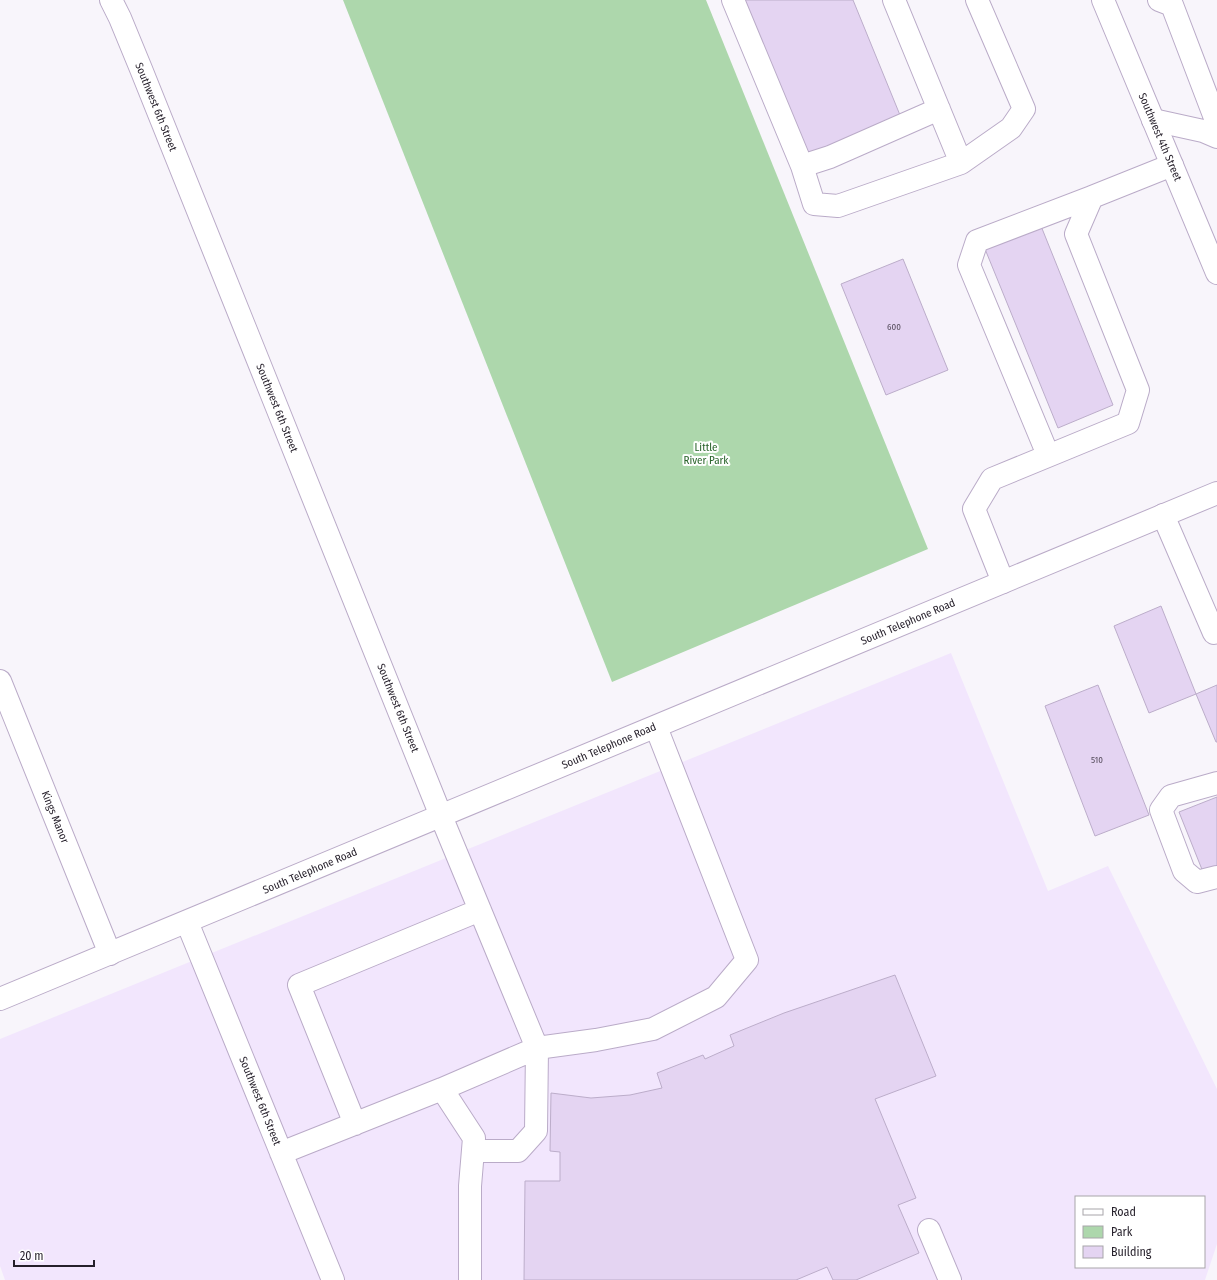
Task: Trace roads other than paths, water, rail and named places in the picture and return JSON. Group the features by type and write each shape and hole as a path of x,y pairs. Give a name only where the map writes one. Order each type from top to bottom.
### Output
{"main road":[{"name":"Southwest 6th Street","path":"110,0 120,18 141,69 441,816 537,1048"},
{"path":"733,0 802,166 814,204 838,206 961,163 1011,128 1024,109 977,0"},
{"path":"894,0 961,163"},
{"name":"Southwest 4th Street","path":"1103,0 1215,263"},
{"path":"1159,0 1172,5 1217,123"},
{"path":"802,166 830,156 939,109"},
{"path":"1153,120 1203,131 1217,137"},
{"path":"1048,456 969,265 977,242 1172,165"},
{"path":"1003,582 974,509 992,479 1128,422 1138,390 1076,234 1092,197"},
{"name":"South Telephone Road","path":"0,999 1217,493"},
{"path":"1163,515 1214,633 1217,632"},
{"name":"Kings Manor","path":"0,680 110,954"},
{"path":"281,1153 442,1089 537,1048 596,1040 654,1029 716,997 747,960 656,727"},
{"path":"1217,783 1171,796 1161,810 1184,871 1197,882 1217,877"},
{"path":"355,1124 299,985 480,910"},
{"name":"Southwest 6th Street","path":"187,922 333,1280"},
{"path":"473,1151 518,1151 536,1131 537,1048"},
{"path":"442,1089 474,1138 470,1186 470,1280"},
{"path":"929,1230 950,1280"}],"park label":[{"name":"Little River Park","path":"706,453"}]}
